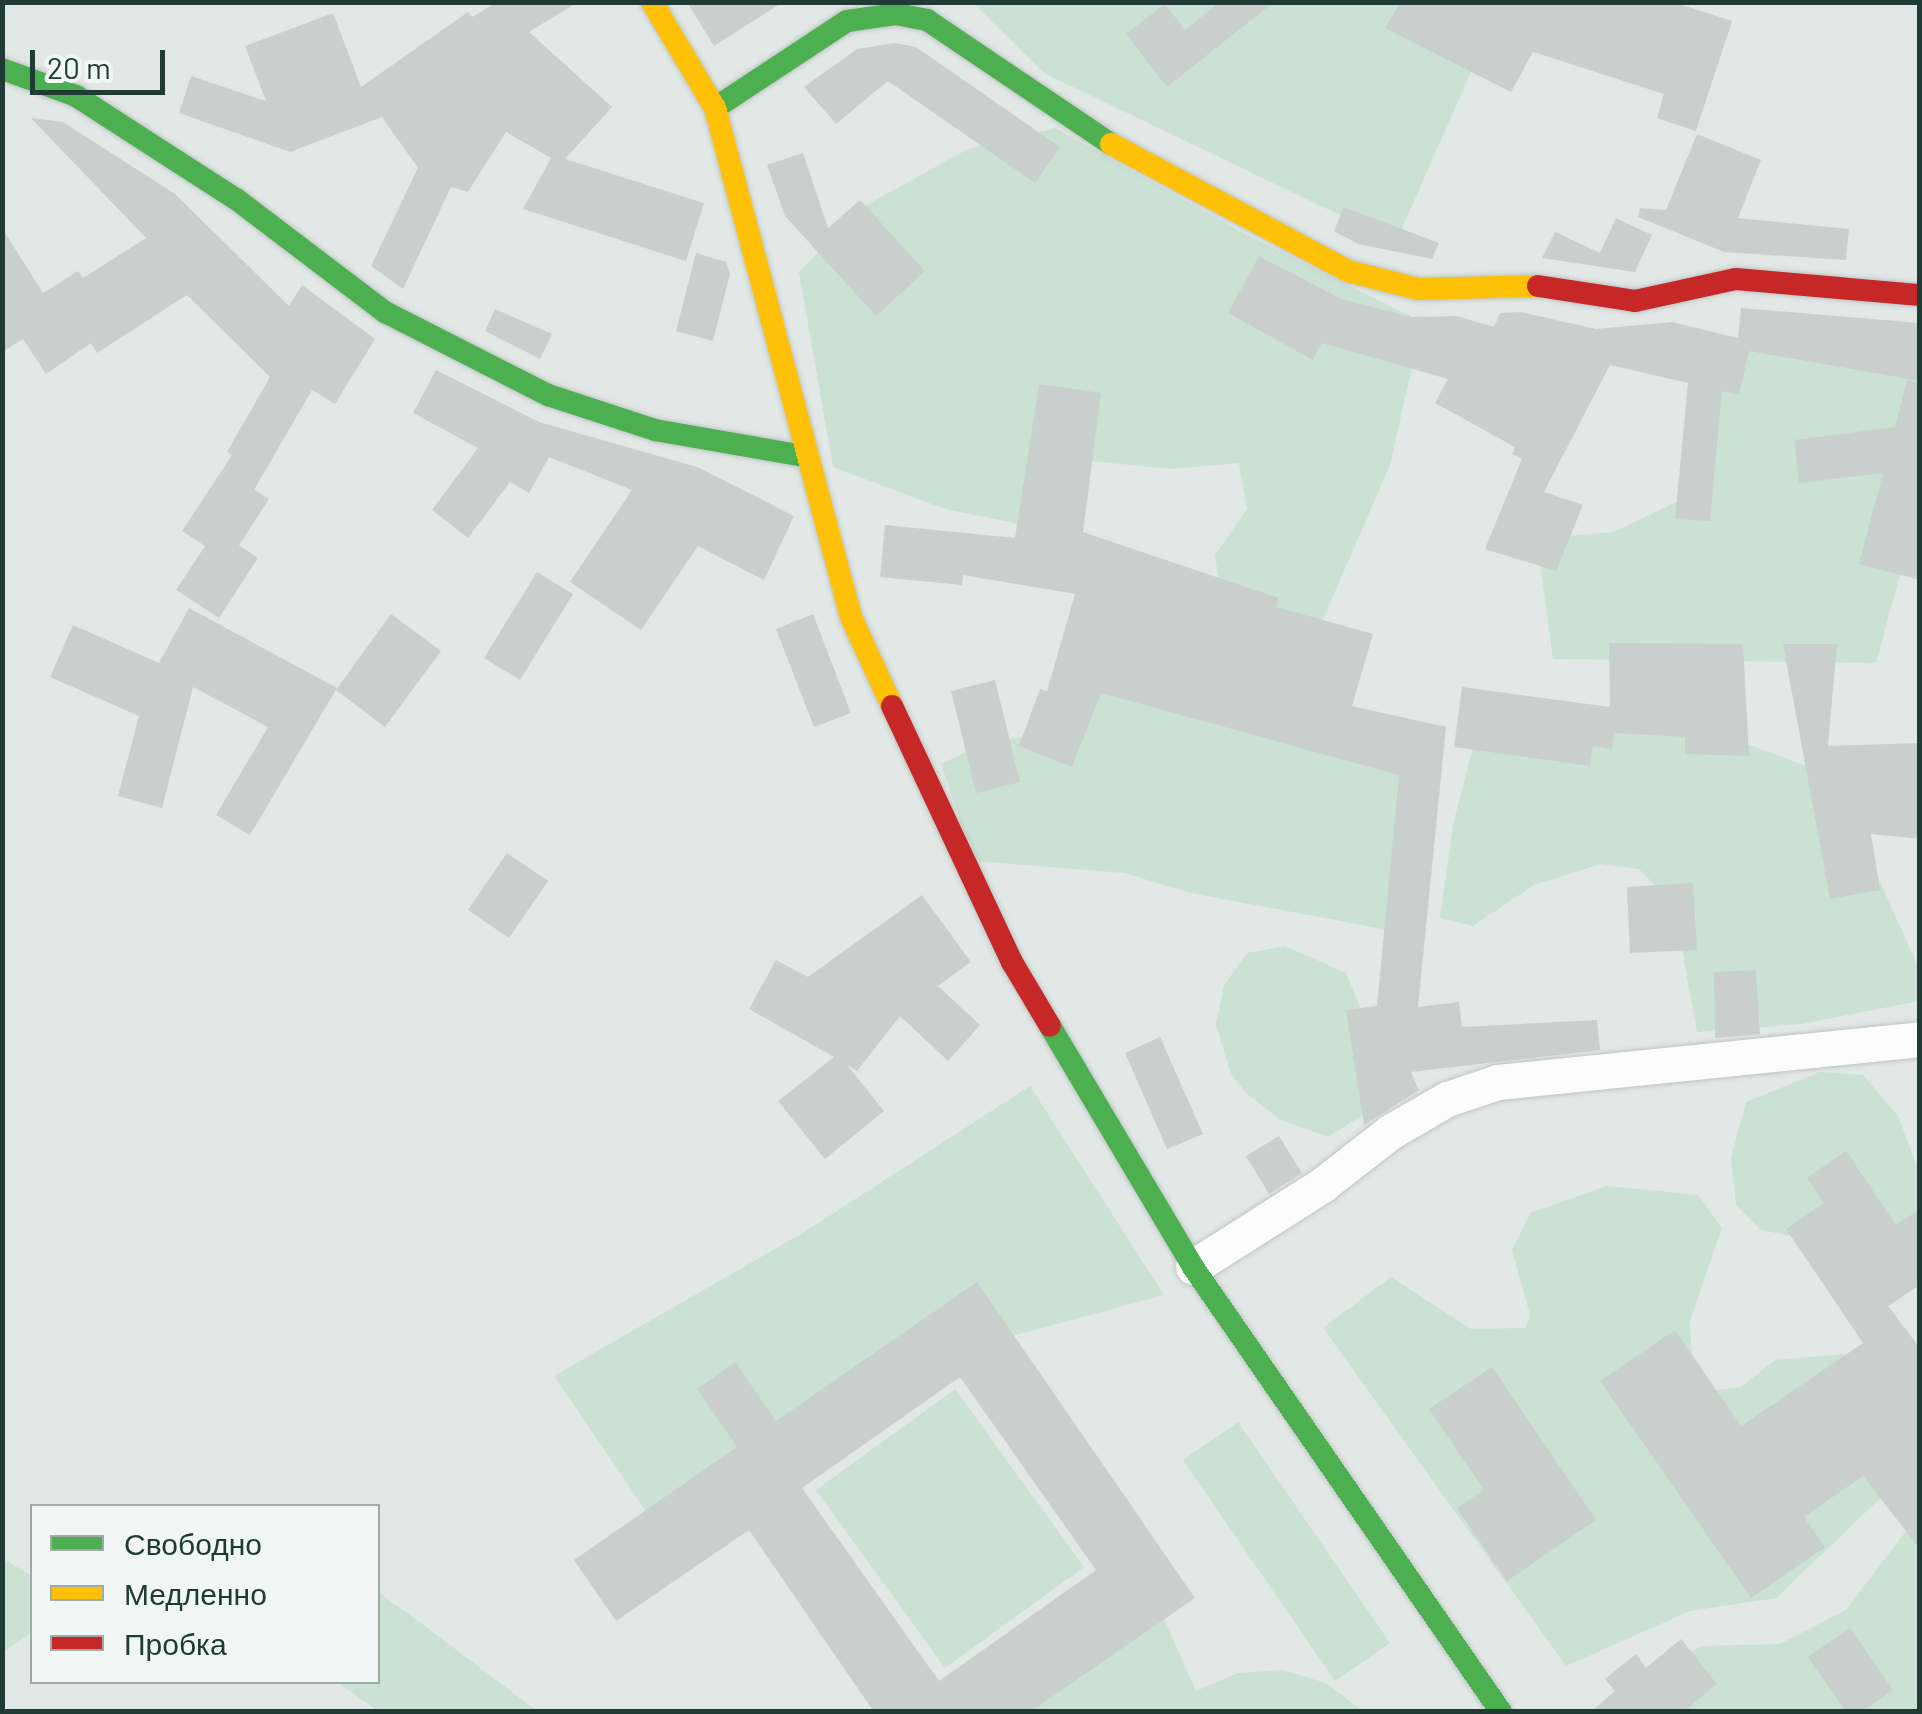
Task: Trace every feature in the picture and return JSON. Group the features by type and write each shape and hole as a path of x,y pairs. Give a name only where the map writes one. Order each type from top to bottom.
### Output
{"street":[{"path":"652,2 715,108 804,456 851,617 1012,962 1193,1267 1501,1712"},
{"path":"715,108 847,21 896,14 927,20 1090,134 1348,271 1418,289 1523,283 1597,300 1636,301 1736,279 1833,283 1920,296"},
{"path":"2,70 76,96 236,199 385,312 548,395 654,430 804,456"},
{"path":"1193,1267 1322,1185 1390,1132 1447,1099 1498,1082 1920,1039"}],"green space":[{"path":"1473,2 1492,24 1396,242 1044,73 973,3"},
{"path":"1055,128 1245,234 1422,322 1390,465 1317,633 1223,609 1215,555 1247,509 1239,463 1172,469 1059,458 1040,528 945,509 833,467 799,272 865,206 968,149"},
{"path":"1799,319 1919,344 1919,504 1876,663 1553,659 1537,539 1614,532 1693,494 1720,362"},
{"path":"1085,659 1423,757 1394,931 1191,893 1124,873 974,861 941,764 987,742 1054,733"},
{"path":"1480,721 1704,728 1831,775 1919,968 1919,1001 1802,1024 1697,1032 1674,904 1639,869 1601,864 1534,885 1473,926 1440,918 1454,820"},
{"path":"1285,946 1346,973 1374,1041 1388,1099 1328,1137 1279,1119 1246,1093 1231,1074 1216,1025 1224,985 1247,953"},
{"path":"1820,1072 1863,1075 1898,1116 1919,1172 1919,1231 1865,1250 1761,1230 1736,1205 1731,1158 1746,1102"},
{"path":"1030,1086 1164,1295 986,1343 663,1536 554,1376 806,1231"},
{"path":"1607,1186 1698,1195 1722,1228 1690,1320 1693,1393 1741,1387 1775,1360 1847,1354 1913,1467 1776,1598 1690,1611 1566,1666 1323,1328 1391,1277 1471,1329 1526,1328 1530,1315 1512,1250 1530,1213"},
{"path":"955,1389 1084,1567 945,1668 816,1490"},
{"path":"1238,1422 1390,1643 1335,1681 1183,1460"},
{"path":"1919,1514 1919,1711 1588,1712 1701,1646 1780,1644 1846,1610"},
{"path":"2,1558 30,1575 30,1633 3,1652"},
{"path":"1152,1592 1196,1691 1238,1673 1283,1670 1326,1683 1363,1711 979,1712"},
{"path":"380,1593 537,1711 378,1711 340,1684 380,1684"}],"building":[{"path":"497,2 578,2 529,32 612,107 565,159 704,203 686,261 523,209 551,158 506,132 468,192 451,187 403,289 371,266 418,168 382,117 290,152 179,113 191,76 266,101 245,46 333,13 361,87 468,12 472,17"},
{"path":"687,2 783,2 714,46"},
{"path":"1220,2 1274,2 1167,87 1126,34 1165,4 1185,30"},
{"path":"1401,2 1673,2 1732,21 1696,131 1657,118 1664,94 1533,52 1511,92 1385,28"},
{"path":"895,43 916,47 1060,147 1035,183 888,81 836,124 804,87 857,49"},
{"path":"31,118 63,122 175,194 289,306 302,285 375,339 335,404 312,390 254,490 269,499 239,545 258,558 219,618 176,590 205,546 182,531 232,455 227,452 270,377 187,295 97,353 91,343 46,374 23,339 2,352 2,228 43,293 78,271 83,278 146,238"},
{"path":"1697,134 1761,160 1738,218 1849,229 1846,260 1724,252 1638,217 1640,208 1666,210"},
{"path":"803,153 828,228 860,200 925,271 876,316 785,216 767,165"},
{"path":"1344,207 1439,243 1432,259 1358,244 1334,231"},
{"path":"1616,218 1652,235 1635,272 1542,258 1555,232 1600,253"},
{"path":"696,253 726,262 730,274 713,341 676,331"},
{"path":"1259,256 1341,299 1411,317 1457,316 1494,327 1500,313 1521,312 1596,329 1672,322 1738,338 1741,308 1920,323 1920,381 1749,351 1739,395 1722,391 1710,521 1675,519 1688,383 1610,365 1544,492 1583,505 1556,571 1485,549 1522,459 1512,454 1515,447 1435,403 1448,379 1322,343 1313,360 1228,313"},
{"path":"495,309 552,334 540,359 485,331"},
{"path":"436,370 539,422 697,467 794,516 764,580 698,546 641,630 570,582 632,490 549,457 529,493 510,482 468,538 432,510 478,448 413,413"},
{"path":"1907,381 1920,382 1920,580 1859,564 1883,473 1799,483 1794,440 1895,427"},
{"path":"1039,384 1101,393 1083,532 1279,598 1276,607 1373,634 1352,706 1446,727 1418,1007 1459,1002 1462,1027 1597,1020 1600,1050 1411,1072 1419,1090 1364,1125 1346,1010 1377,1006 1399,775 1101,693 1072,767 1019,746 1040,689 1047,691 1075,594 963,575 962,585 880,577 885,525 1015,538"},
{"path":"537,572 573,594 520,680 484,658"},
{"path":"189,608 337,688 250,835 216,815 268,727 193,687 162,808 118,796 139,716 50,677 73,625 159,663"},
{"path":"391,614 441,651 385,727 336,690"},
{"path":"813,614 851,713 814,727 776,629"},
{"path":"1609,643 1743,644 1749,756 1685,754 1685,737 1615,733 1612,749 1593,746 1590,766 1454,747 1462,687 1610,707"},
{"path":"1783,644 1837,644 1828,746 1920,743 1920,839 1871,834 1880,890 1830,899"},
{"path":"995,680 1020,782 976,793 951,691"},
{"path":"507,853 548,881 509,938 468,910"},
{"path":"1693,883 1697,950 1630,953 1627,887"},
{"path":"922,895 971,962 938,986 980,1025 948,1061 900,1016 857,1071 847,1065 884,1111 825,1159 778,1101 834,1057 749,1009 776,960 808,977"},
{"path":"1756,970 1760,1034 1715,1038 1714,972"},
{"path":"1160,1037 1203,1134 1167,1149 1125,1053"},
{"path":"1279,1136 1302,1173 1269,1194 1246,1156"},
{"path":"1846,1151 1896,1225 1920,1209 1920,1285 1888,1306 1920,1348 1920,1549 1863,1476 1804,1517 1825,1547 1751,1598 1600,1381 1675,1330 1741,1426 1863,1343 1786,1229 1824,1203 1807,1178"},
{"path":"977,1282 1195,1598 1030,1712 874,1712 749,1530 616,1621 574,1560 737,1447 697,1389 735,1362 776,1421","holes":["960,1377 1096,1570 939,1681 802,1488"]},
{"path":"1492,1367 1596,1520 1507,1581 1457,1508 1484,1490 1429,1409"},
{"path":"1850,1628 1893,1690 1861,1712 1846,1712 1808,1657"},
{"path":"1681,1639 1717,1684 1683,1712 1591,1712 1615,1691 1605,1679 1636,1654 1646,1668"}],"traffic: fast":[{"path":"715,108 847,21 896,14 927,20 1111,144"},
{"path":"2,69 76,96 236,199 385,312 548,395 655,430 804,456"},
{"path":"1050,1026 1193,1267 1501,1712"}],"traffic: slow":[{"path":"652,2 715,108 851,617 892,706"},
{"path":"1111,144 1348,271 1418,289 1538,286"}],"traffic: jam":[{"path":"1538,286 1635,301 1736,279 1920,295"},
{"path":"892,706 1012,962 1050,1026"}]}
